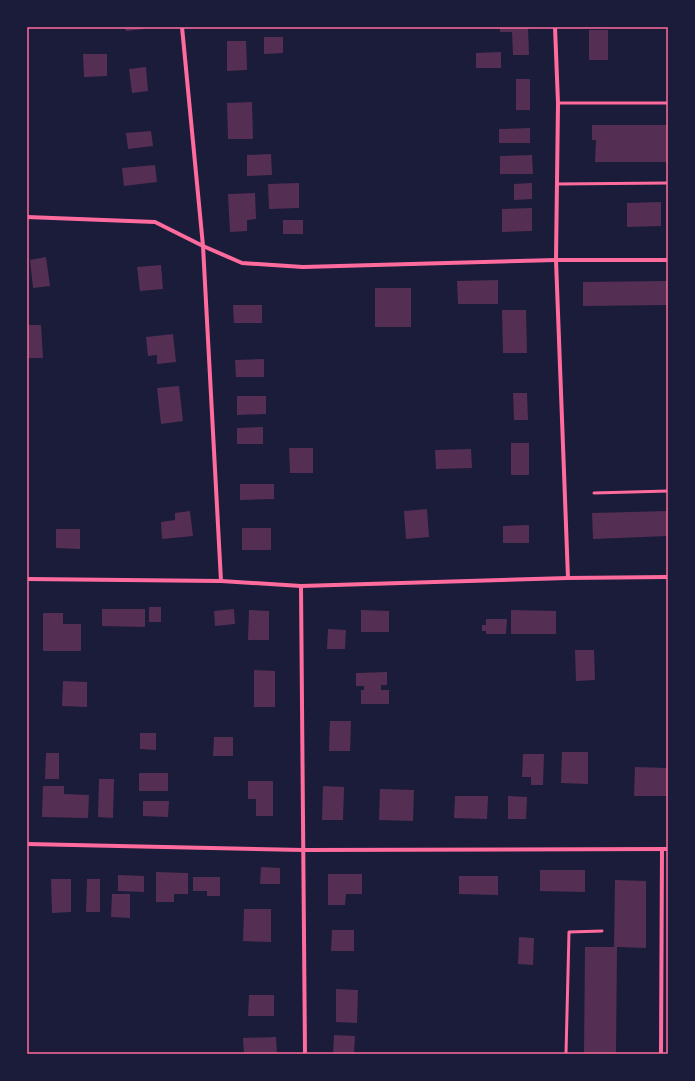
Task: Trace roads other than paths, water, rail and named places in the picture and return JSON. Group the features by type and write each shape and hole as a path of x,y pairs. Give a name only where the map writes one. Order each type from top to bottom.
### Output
{"street":[{"path":"182,27 203,246 221,581"},
{"path":"555,27 558,103 556,260 568,578"},
{"path":"27,217 155,222 203,246 242,263 303,267 556,260 668,260"},
{"path":"27,579 221,581 301,586 568,578 668,577"},
{"path":"301,586 305,1054"},
{"path":"27,844 303,850 668,849"},
{"path":"661,1054 662,849"}],"lane":[{"path":"558,103 668,103"},
{"path":"556,184 668,183"},
{"path":"594,493 668,491"},
{"path":"566,1054 569,932 602,931"}]}
